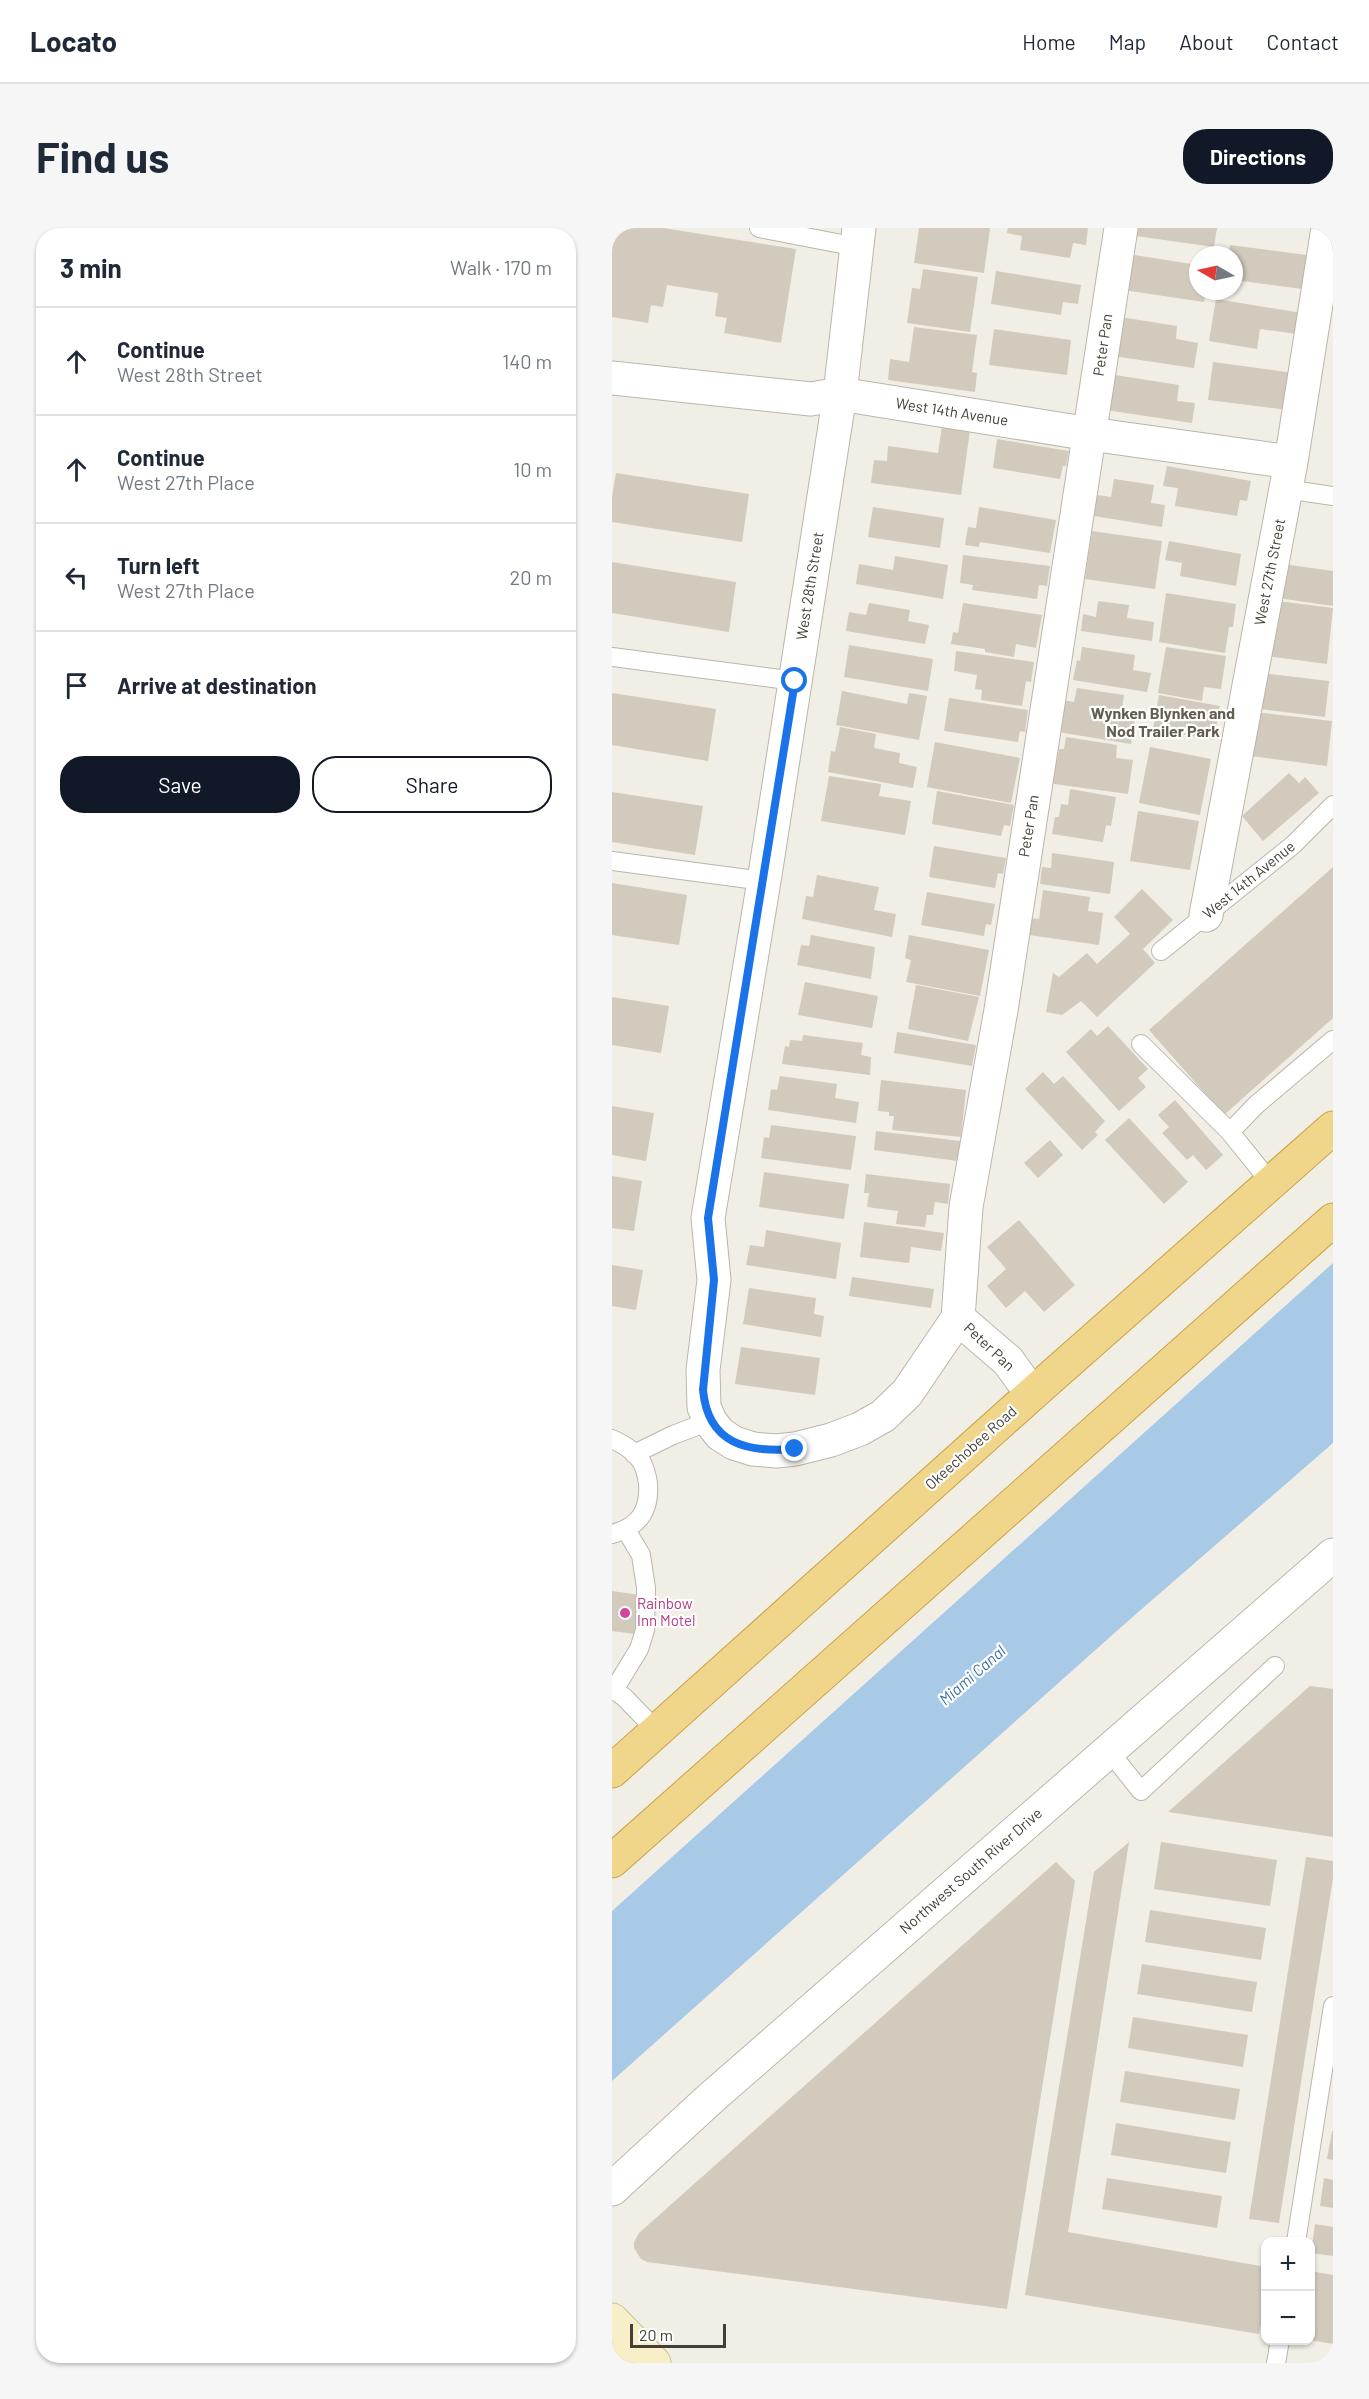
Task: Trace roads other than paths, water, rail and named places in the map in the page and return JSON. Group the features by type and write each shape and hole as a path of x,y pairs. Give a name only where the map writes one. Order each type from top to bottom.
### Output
{"highway":[{"name":"Okeechobee Road","path":"612,1771 1032,1394 1333,1128"},
{"path":"612,1861 1333,1220"}],"main road":[{"path":"612,2320 654,2363"},
{"path":"612,2359 636,2363"}],"street":[{"name":"Peter Pan","path":"1032,1394 1008,1361 958,1318 966,1207 1002,999 1121,228"},
{"name":"West 27th Street","path":"1206,915 1288,476 1328,228"},
{"name":"West 28th Street","path":"710,1421 704,1407 703,1370 714,1280 708,1218 764,881 840,394 858,238"},
{"name":"West 14th Avenue","path":"612,378 811,399 840,394 1090,434 1288,476"},
{"path":"710,1421 720,1434 734,1443 753,1449 776,1451 795,1449 860,1430 883,1416 907,1393 958,1318"},
{"name":"Northwest South River Drive","path":"612,2189 720,2090 1333,1555"}],"lane":[{"path":"759,228 858,238"},
{"name":"West 14th Avenue","path":"1288,476 1333,496"},
{"path":"612,657 795,681"},
{"name":"West 14th Avenue","path":"1161,951 1293,845 1333,805"},
{"path":"612,861 764,881"},
{"path":"1230,1132 1256,1105 1333,1040"},
{"path":"1141,1044 1230,1132 1271,1183"},
{"path":"634,1454 673,1434 710,1421"},
{"path":"612,1439 628,1446 641,1461 647,1479 649,1499 642,1516 619,1532 641,1555 646,1588 645,1630 639,1649 613,1689 624,1697 657,1731"},
{"path":"1108,1751 1141,1791 1275,1666"},
{"path":"1297,2237 1333,2006"},
{"path":"1276,2363 1279,2345"}],"water":[{"name":"Miami Canal","path":"1333,1263 1333,1443 1128,1621 612,2081 612,1911"}],"place":[{"name":"Rainbow Inn Motel","path":"625,1613"}],"district":[{"name":"Wynken Blynken and Nod Trailer Park","path":"1163,722"}]}
